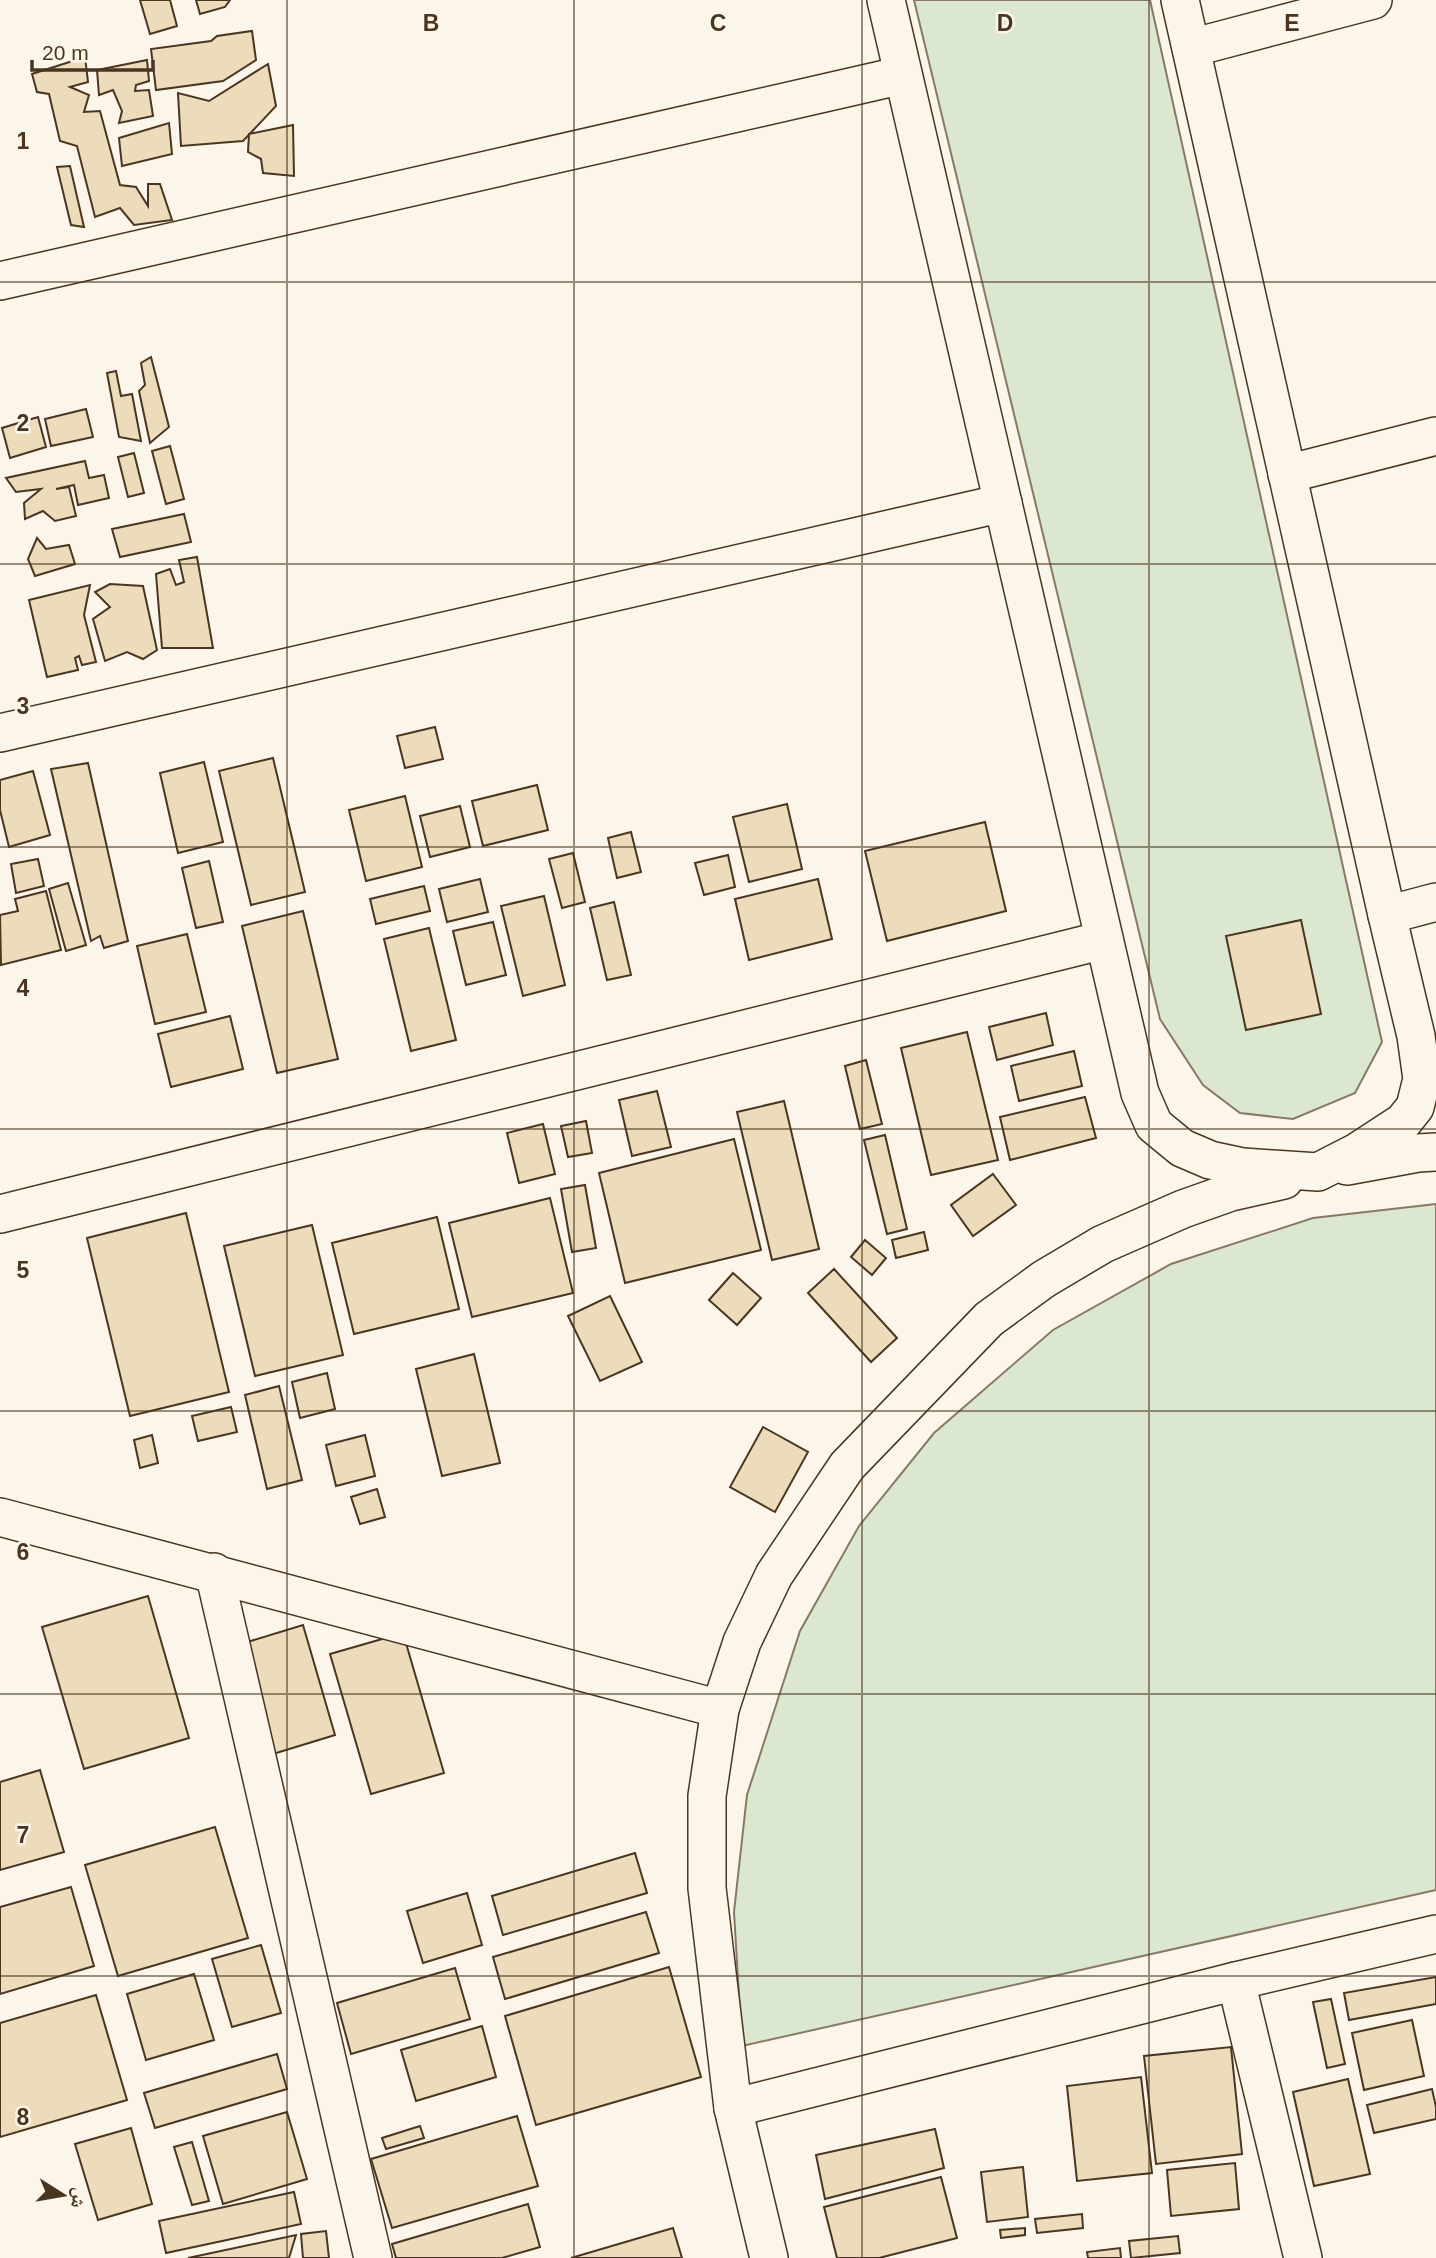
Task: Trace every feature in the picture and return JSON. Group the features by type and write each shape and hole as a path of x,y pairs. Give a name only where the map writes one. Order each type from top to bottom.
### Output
{"street":[{"path":"886,0 1140,1093 1154,1125 1182,1148 1210,1160 1243,1167 1318,1172 1357,1152 1403,1122 1415,1107 1422,1079 1416,1037 1180,0"},
{"path":"1191,48 1373,0"},
{"path":"0,281 904,75"},
{"path":"1287,474 1436,436"},
{"path":"0,733 1003,503"},
{"path":"1387,915 1436,902"},
{"path":"0,1214 1104,940"},
{"path":"769,2258 733,2108 707,1888 707,1796 720,1709 742,1642 774,1575 847,1466 989,1319 1044,1279 1103,1244 1219,1196 1318,1172 1436,1152"},
{"path":"0,1517 720,1709"},
{"path":"214,1572 373,2258"},
{"path":"733,2108 1236,1981 1436,1934"},
{"path":"1236,1981 1303,2258"}],"green space":[{"path":"914,0 1150,0 1382,1042 1355,1093 1293,1119 1240,1113 1203,1085 1160,1019"},
{"path":"1436,1204 1436,1890 742,2046 734,1912 747,1795 800,1631 859,1526 934,1433 1053,1330 1171,1264 1313,1218"}],"building":[{"path":"140,0 170,0 177,26 150,34"},
{"path":"196,0 230,0 225,7 200,14"},
{"path":"252,31 256,60 223,81 156,90 151,49 211,41 217,36"},
{"path":"85,57 88,82 70,87 89,95 84,112 100,111 120,185 136,187 148,206 148,184 160,184 172,220 134,225 120,208 95,217 77,146 60,141 49,94 37,92 32,74"},
{"path":"147,60 149,81 136,85 135,91 149,90 153,116 119,123 122,111 113,90 99,95 97,70"},
{"path":"268,64 276,106 243,141 181,146 178,93 209,101"},
{"path":"169,123 172,154 122,166 119,138"},
{"path":"293,125 294,176 263,173 261,159 248,152 249,134"},
{"path":"70,166 84,227 71,225 57,167"},
{"path":"151,357 169,427 150,443 139,391 145,385 141,363"},
{"path":"116,371 121,396 132,394 141,441 119,437 107,373"},
{"path":"86,409 93,437 51,446 45,419"},
{"path":"38,417 46,447 10,458 2,428"},
{"path":"170,446 184,499 166,504 152,451"},
{"path":"134,453 144,493 128,497 118,457"},
{"path":"85,461 89,478 104,475 109,498 78,505 74,485 56,489 69,487 76,516 55,521 43,511 25,519 24,503 41,489 16,492 6,478"},
{"path":"184,514 191,542 120,557 112,529"},
{"path":"37,538 46,549 69,545 75,564 35,576 28,559"},
{"path":"197,557 213,648 162,648 156,574 170,569 176,585 184,582 179,560"},
{"path":"110,584 143,586 157,650 143,659 127,652 105,661 93,619 110,607 95,592"},
{"path":"90,585 84,615 96,662 82,665 79,656 75,658 78,670 47,677 29,600"},
{"path":"435,727 443,759 405,768 397,736"},
{"path":"273,758 305,892 251,905 219,771"},
{"path":"204,762 223,842 178,853 160,773"},
{"path":"88,763 128,941 104,948 100,936 91,941 51,769"},
{"path":"33,771 50,835 9,847 0,810 0,780"},
{"path":"537,785 548,830 483,846 472,801"},
{"path":"405,796 422,867 366,881 349,810"},
{"path":"787,804 802,869 749,882 733,817"},
{"path":"460,806 470,847 430,857 420,816"},
{"path":"985,822 1006,911 887,941 865,851"},
{"path":"631,832 641,872 617,878 608,838"},
{"path":"573,853 585,902 562,908 549,859"},
{"path":"728,855 735,887 704,895 695,863"},
{"path":"38,859 44,886 16,893 11,864"},
{"path":"209,861 223,922 196,928 182,868"},
{"path":"480,879 488,912 447,922 439,889"},
{"path":"818,879 832,939 749,960 735,899"},
{"path":"68,883 86,945 66,951 49,889"},
{"path":"424,886 430,911 376,924 370,899"},
{"path":"46,891 61,950 1,965 0,915 18,911 15,899"},
{"path":"544,896 565,985 523,996 501,906"},
{"path":"614,902 631,975 607,980 590,908"},
{"path":"303,911 338,1059 277,1073 242,926"},
{"path":"1301,920 1321,1014 1246,1030 1226,936"},
{"path":"493,922 506,975 466,985 453,931"},
{"path":"429,928 456,1040 411,1051 384,939"},
{"path":"187,934 206,1012 155,1024 137,946"},
{"path":"1046,1013 1053,1045 997,1060 989,1027"},
{"path":"230,1016 243,1069 171,1087 158,1034"},
{"path":"967,1032 998,1160 931,1175 901,1048"},
{"path":"1074,1051 1082,1086 1019,1101 1011,1066"},
{"path":"866,1060 882,1124 860,1129 845,1066"},
{"path":"657,1091 671,1147 632,1156 619,1100"},
{"path":"1085,1097 1096,1138 1010,1160 1000,1117"},
{"path":"784,1101 819,1249 772,1260 737,1112"},
{"path":"586,1121 592,1153 568,1157 561,1126"},
{"path":"543,1124 555,1174 519,1183 507,1133"},
{"path":"885,1135 907,1229 887,1234 864,1140"},
{"path":"734,1139 761,1250 625,1283 599,1173"},
{"path":"993,1174 1016,1205 973,1236 951,1205"},
{"path":"585,1185 596,1248 572,1252 561,1189"},
{"path":"550,1198 573,1293 472,1317 449,1223"},
{"path":"186,1213 229,1392 130,1416 87,1238"},
{"path":"437,1217 459,1309 354,1334 332,1243"},
{"path":"312,1225 343,1355 255,1376 224,1246"},
{"path":"924,1232 928,1250 896,1258 892,1240"},
{"path":"865,1240 886,1258 872,1275 851,1257"},
{"path":"834,1269 897,1338 871,1362 808,1293"},
{"path":"733,1273 761,1298 737,1325 709,1300"},
{"path":"610,1296 642,1362 600,1381 568,1316"},
{"path":"474,1354 500,1463 442,1476 416,1369"},
{"path":"327,1373 335,1409 300,1418 292,1382"},
{"path":"279,1386 302,1480 267,1489 245,1395"},
{"path":"231,1407 237,1432 198,1441 192,1416"},
{"path":"763,1427 808,1452 775,1512 730,1487"},
{"path":"152,1435 158,1463 140,1468 134,1440"},
{"path":"365,1435 375,1476 336,1486 326,1445"},
{"path":"377,1489 385,1517 360,1524 351,1497"},
{"path":"148,1596 189,1738 84,1769 42,1627"},
{"path":"303,1625 335,1735 273,1754 241,1644"},
{"path":"403,1633 444,1773 371,1794 330,1654"},
{"path":"40,1770 64,1852 0,1870 0,1782"},
{"path":"215,1827 248,1938 118,1976 85,1865"},
{"path":"635,1853 647,1893 503,1935 492,1896"},
{"path":"71,1887 94,1966 0,1994 0,1907"},
{"path":"467,1893 482,1945 423,1963 407,1911"},
{"path":"646,1912 659,1953 505,1999 493,1957"},
{"path":"261,1945 281,2013 232,2027 212,1959"},
{"path":"669,1967 701,2077 536,2125 505,2016"},
{"path":"455,1968 470,2019 351,2054 337,2003"},
{"path":"194,1974 214,2040 146,2060 127,1994"},
{"path":"1436,1977 1436,2004 1349,2020 1344,1993"},
{"path":"96,1995 127,2100 0,2137 0,2023"},
{"path":"1331,1999 1345,2064 1327,2068 1313,2002"},
{"path":"1412,2020 1424,2076 1364,2090 1352,2033"},
{"path":"482,2026 496,2077 416,2101 401,2050"},
{"path":"1231,2047 1242,2154 1156,2164 1144,2056"},
{"path":"277,2054 287,2089 155,2128 144,2093"},
{"path":"1141,2077 1152,2173 1077,2181 1067,2086"},
{"path":"1348,2079 1370,2174 1314,2186 1293,2092"},
{"path":"1432,2089 1436,2119 1374,2133 1367,2105"},
{"path":"287,2112 307,2179 223,2204 203,2136"},
{"path":"517,2116 538,2186 392,2228 371,2159"},
{"path":"420,2126 424,2138 386,2149 382,2138"},
{"path":"131,2128 152,2204 98,2220 75,2144"},
{"path":"935,2129 944,2168 825,2199 816,2155"},
{"path":"192,2142 209,2201 192,2205 174,2147"},
{"path":"1235,2163 1239,2209 1171,2216 1167,2170"},
{"path":"1023,2167 1028,2217 987,2222 981,2172"},
{"path":"941,2177 957,2238 879,2258 837,2258 824,2207"},
{"path":"294,2192 301,2224 166,2253 159,2221"},
{"path":"528,2204 540,2247 502,2258 396,2258 392,2244"},
{"path":"1082,2214 1083,2228 1037,2233 1035,2219"},
{"path":"673,2228 682,2258 571,2258"},
{"path":"1025,2228 1025,2235 1001,2238 1000,2230"},
{"path":"326,2231 329,2258 303,2258 301,2234"},
{"path":"296,2235 289,2258 188,2258"},
{"path":"1178,2236 1180,2253 1131,2258 1129,2241"},
{"path":"1120,2248 1121,2258 1088,2258 1087,2252"}]}
